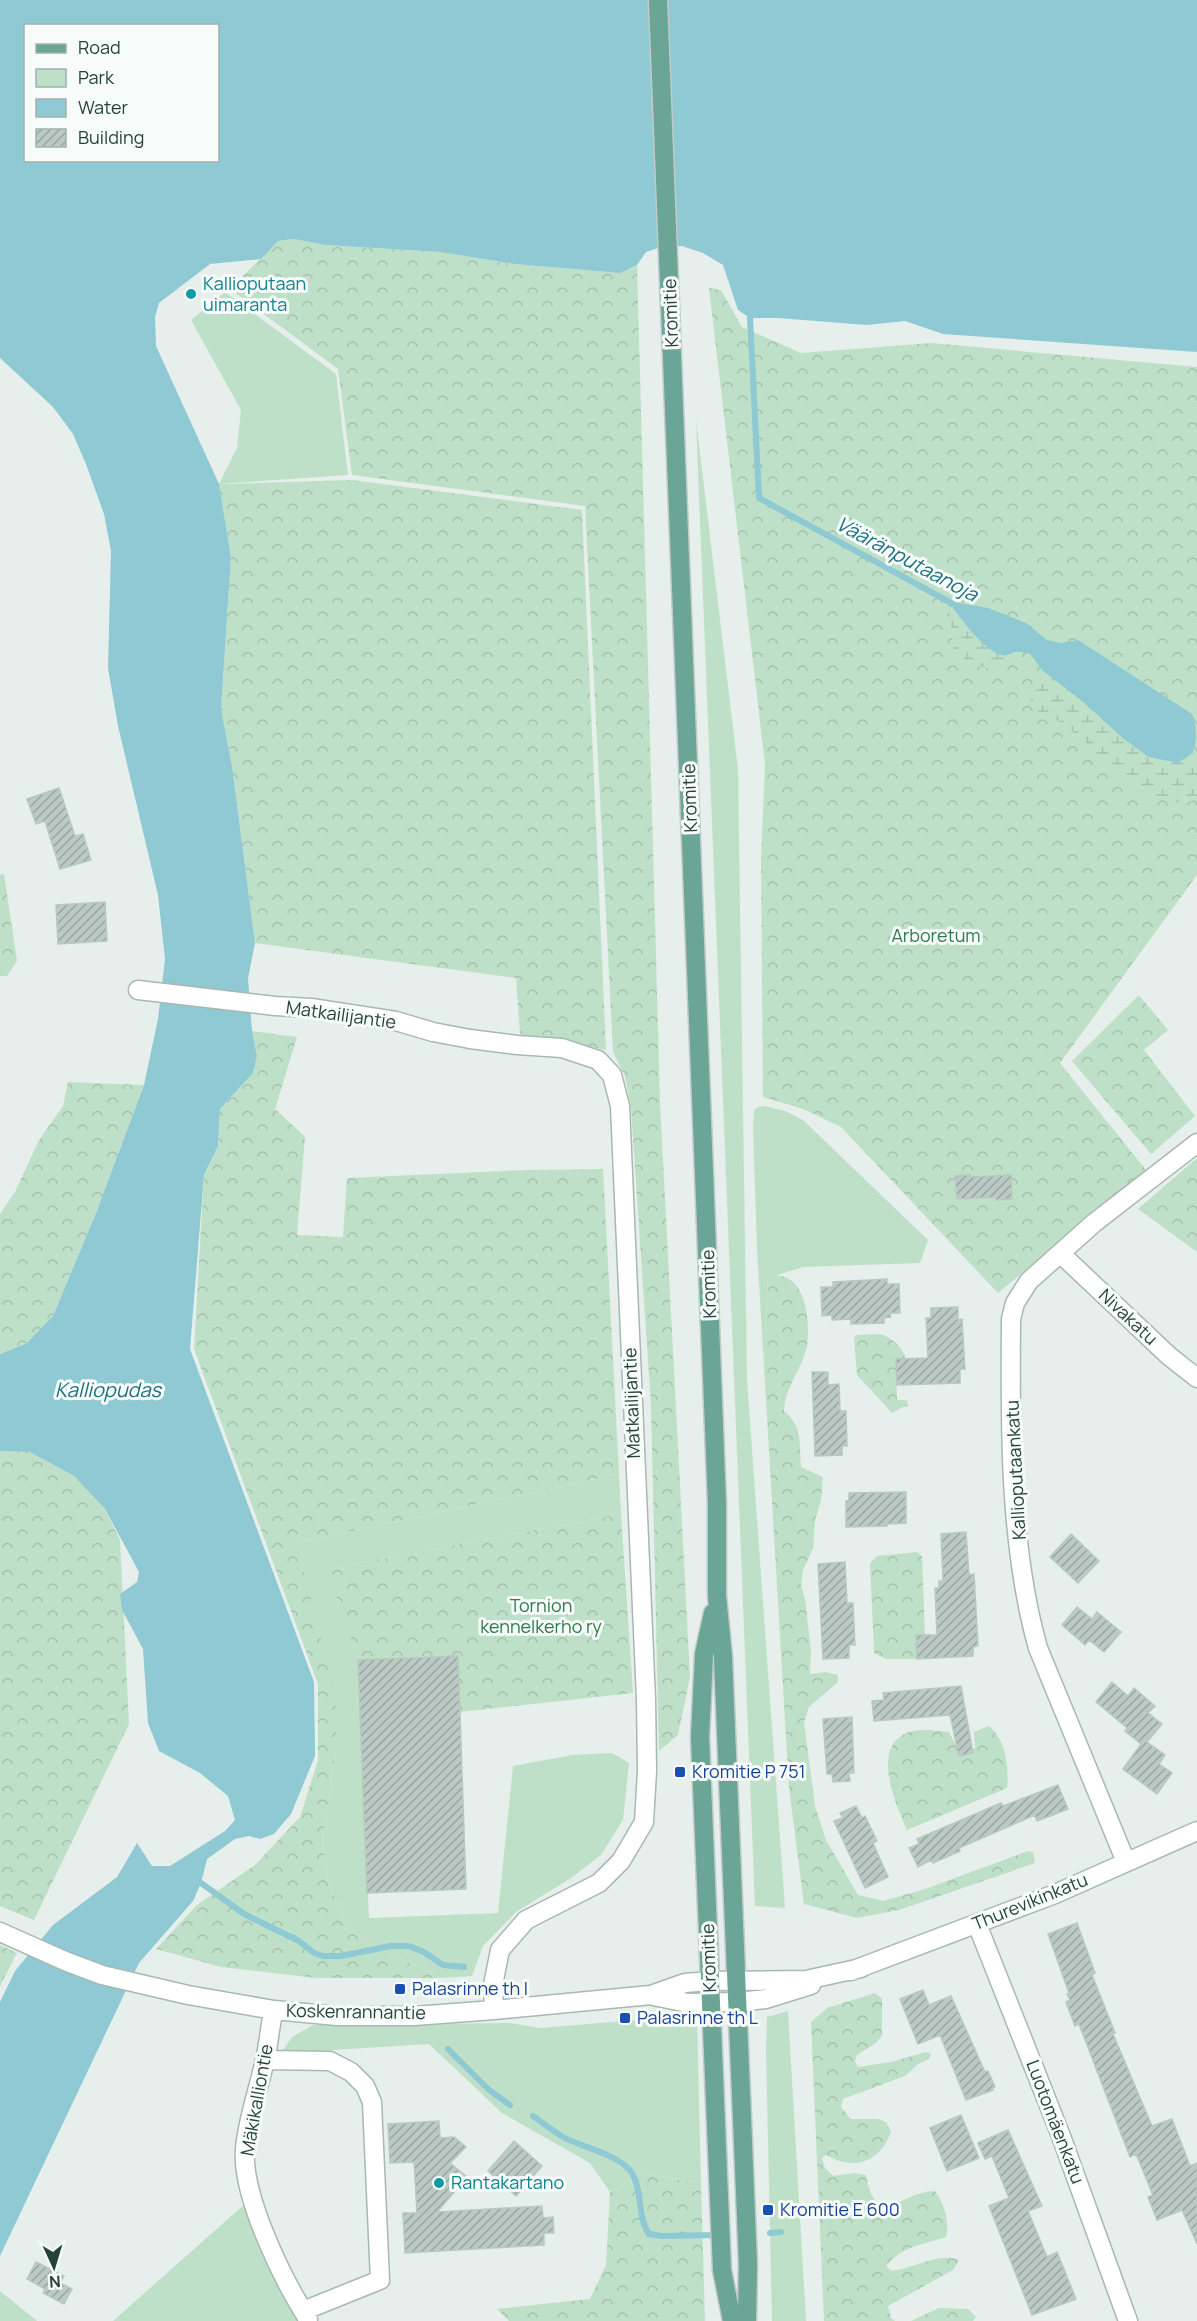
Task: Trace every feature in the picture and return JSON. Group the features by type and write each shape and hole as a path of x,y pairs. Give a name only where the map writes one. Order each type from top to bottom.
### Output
{"main road":[{"name":"Kromitie","path":"658,0 717,1504 717,1596 723,1657 748,2264 747,2321"},
{"name":"Kromitie","path":"717,1596 704,1654 700,1737 722,2270 732,2321"}],"street":[{"name":"Matkailijantie","path":"138,990 311,1008 396,1021 433,1032 470,1039 562,1048 598,1060 612,1075 621,1106 646,1699 647,1772 644,1822 621,1862 599,1883 526,1920 500,1950 493,1985 494,2010"},
{"name":"Kallioputaankatu","path":"1126,1862 1038,1648 1028,1611 1014,1511 1011,1320 1015,1303 1029,1281 1094,1223 1197,1143"},
{"name":"Nivakatu","path":"1061,1254 1169,1356 1197,1378"},
{"name":"Thurevikinkatu","path":"737,2002 766,1999 861,1968 1054,1894 1197,1832"},
{"name":"Luotomäenkatu","path":"977,1924 1061,2136 1128,2321"},
{"name":"Koskenrannantie","path":"0,1932 102,1975 188,1995 274,2010 338,2016 414,2016 494,2010 651,1995 686,1983 736,1980"},
{"name":"Thurevikinkatu","path":"736,1980 806,1980 861,1968"},
{"name":"Koskenrannantie","path":"651,1995 688,2003 737,2002"},
{"name":"Mäkikalliontie","path":"274,2010 245,2149 247,2175 270,2247 306,2316"},
{"path":"265,2060 330,2061 351,2072 365,2086 372,2102 380,2280 306,2316"}],"green space":[{"path":"294,239 325,245 440,252 515,264 620,273 637,265 660,1102 690,1677 678,1735 659,1751 651,1405 631,1108 625,1076 613,1052 585,506 352,475 338,369 230,289 278,241"},
{"name":"Arboretum","path":"709,288 721,290 742,327 801,353 931,343 1197,367 1197,875 1060,1063 1146,1170 998,1293 841,1127 803,1109 763,1097 761,859 765,764"},
{"path":"225,292 336,374 348,475 219,484 237,448 241,410 191,320"},
{"path":"696,420 738,769 747,1380 785,1908 755,1906"},
{"path":"352,480 582,510 606,1050 520,1034 516,978 255,943 232,766 221,709 231,557 219,484"},
{"path":"948,601 968,628 987,646 1006,654 1015,652 1006,666 992,669 978,666 954,651"},
{"path":"1042,670 1082,701 1124,739 1149,757 1178,763 1193,753 1197,755 1197,799 1182,804 1128,787 1109,771 1092,747 1059,721 1042,715 1030,704 1031,695"},
{"path":"4,874 17,961 7,976 0,976 0,875"},
{"path":"1139,995 1168,1030 1144,1050 1195,1116 1151,1154 1072,1061"},
{"path":"252,1031 297,1037 275,1109 305,1137 297,1235 343,1237 347,1178 603,1169 619,1474 296,1543 336,1694 336,1747 323,1840 327,1879 347,1925 364,1941 441,1978 316,1978 221,1967 156,1949 197,1905 255,1865 300,1817 318,1760 318,1684 194,1349 204,1175 218,1146 220,1109 253,1073 257,1056"},
{"path":"68,1082 144,1085 96,1213 53,1316 27,1343 0,1354 0,1214 15,1192 39,1140 63,1106"},
{"path":"765,1106 785,1111 803,1120 928,1240 920,1263 803,1267 768,1278 764,1367 753,1128 754,1110"},
{"path":"1197,1158 1197,1252 1138,1209"},
{"path":"775,1275 786,1277 795,1284 800,1291 807,1319 808,1337 805,1353 788,1393 784,1411 797,1429 801,1467 823,1477 813,1548 803,1570 801,1585 805,1599 811,1650 810,1674 826,1672 838,1675 838,1682 809,1707 804,1722 815,1806 826,1840 858,1895 883,1901 925,1889 1028,1851 1033,1852 1035,1863 899,1910 857,1918 804,1904 789,1788 764,1367 768,1278"},
{"path":"856,1335 886,1336 895,1342 906,1359 896,1360 897,1400 907,1400 908,1407 892,1413 857,1375 854,1338"},
{"path":"0,1451 30,1452 74,1476 105,1509 120,1540 129,1724 34,1920 0,1906"},
{"path":"619,1474 621,1514 328,1569 358,1660 369,1918 498,1913 513,1766 572,1755 612,1753 629,1763 623,1820 601,1855 571,1878 516,1912 483,1946 472,1976 441,1978 364,1941 347,1925 327,1879 323,1840 336,1747 296,1543"},
{"name":"Tornion kennelkerho ry","path":"621,1514 633,1693 460,1712 358,1660 327,1569"},
{"path":"917,1552 922,1556 925,1635 917,1659 886,1659 874,1653 870,1563 877,1556"},
{"path":"989,1726 1003,1746 1007,1788 907,1830 890,1780 889,1754 894,1743 903,1735 914,1731 949,1732 959,1751 975,1748 974,1732"},
{"path":"0,1945 17,1953 0,1986"},
{"path":"875,1993 882,1999 882,2036 876,2043 857,2055 855,2062 858,2067 891,2062 926,2052 931,2054 929,2059 918,2064 905,2076 843,2099 841,2107 851,2119 878,2119 886,2122 891,2132 886,2143 873,2157 856,2163 846,2163 826,2155 822,2158 825,2168 833,2176 854,2173 866,2175 870,2192 876,2202 884,2205 935,2191 947,2219 946,2237 913,2247 899,2254 886,2266 892,2271 934,2259 959,2260 953,2270 888,2306 891,2318 895,2321 824,2321 811,2022 827,2008"},
{"path":"788,2011 806,2321 772,2321 767,2017"},
{"path":"697,2015 701,2184 644,2173 610,2192 590,2163 502,2113 429,2044 316,2051 283,2050 292,2037 313,2025 510,2023 540,2028"},
{"path":"644,2173 701,2184 705,2321 509,2321 497,2309 590,2299 606,2265 610,2192"},
{"path":"247,2202 264,2251 298,2321 113,2321"},
{"path":"0,2291 37,2321 0,2321"},
{"path":"939,2308 968,2309 976,2317 973,2321 911,2321"}],"water":[{"name":"Kalliopudas","path":"0,0 1197,0 1197,352 943,334 905,321 867,325 750,318 738,310 723,265 703,253 682,246 661,247 646,252 637,265 620,273 515,264 440,252 325,245 294,239 278,241 261,259 210,264 159,303 155,317 156,346 219,484 231,557 221,709 232,766 255,943 248,978 252,1031 257,1056 253,1073 220,1109 218,1146 204,1175 190,1349 314,1682 315,1756 291,1814 274,1834 260,1839 249,1836 235,1839 207,1859 201,1883 193,1901 139,1963 0,2256 0,2002 15,1971 53,1925 117,1877 137,1843 152,1866 170,1866 225,1831 235,1820 228,1796 200,1773 159,1751 148,1723 143,1649 122,1610 120,1594 137,1582 139,1572 105,1509 74,1476 30,1452 0,1451 0,1354 27,1343 53,1316 96,1213 144,1085 158,1019 165,959 158,895 118,726 108,668 111,551 104,514 73,434 53,407 0,358"},
{"path":"948,601 988,608 1026,623 1047,640 1061,643 1078,640 1192,714 1196,733 1193,752 1178,763 1149,757 1124,739 1082,701 1042,670 1030,653 1013,652 1004,655 987,647"}],"building":[{"path":"59,788 75,836 83,834 91,860 60,869 45,821 36,824 27,799"},
{"path":"105,902 107,941 58,944 56,905"},
{"path":"971,1175 971,1177 1011,1175 1012,1199 996,1200 996,1197 957,1199 955,1176"},
{"path":"887,1279 887,1284 899,1284 900,1313 890,1313 891,1317 884,1318 884,1323 851,1324 851,1319 832,1320 832,1315 822,1316 821,1287 833,1287 833,1282"},
{"path":"958,1307 958,1320 962,1319 965,1369 960,1369 960,1383 897,1385 896,1359 928,1358 926,1318 931,1318 931,1308"},
{"path":"812,1372 828,1372 828,1385 839,1384 840,1411 846,1411 847,1446 842,1446 842,1455 815,1456"},
{"path":"906,1492 906,1523 846,1527 846,1501 849,1501 849,1493"},
{"path":"966,1532 969,1575 974,1574 978,1646 973,1647 973,1656 917,1659 916,1635 937,1635 935,1588 939,1588 939,1581 943,1581 941,1534"},
{"path":"1071,1534 1099,1561 1078,1583 1050,1557"},
{"path":"845,1562 847,1603 853,1603 855,1645 849,1645 849,1658 823,1659 818,1564"},
{"path":"1077,1607 1092,1619 1097,1612 1121,1632 1104,1652 1089,1640 1085,1645 1062,1625"},
{"path":"458,1656 466,1889 367,1893 358,1660"},
{"path":"1112,1682 1128,1696 1134,1688 1155,1706 1148,1713 1162,1724 1147,1742 1165,1755 1159,1764 1172,1773 1157,1794 1123,1769 1141,1744 1125,1731 1127,1728 1096,1702"},
{"path":"961,1686 973,1753 959,1756 950,1715 874,1721 872,1701 884,1700 883,1693"},
{"path":"852,1717 854,1773 849,1773 850,1781 833,1782 832,1774 827,1774 823,1719"},
{"path":"1058,1785 1068,1809 1037,1821 1035,1815 959,1848 960,1851 933,1863 931,1860 918,1867 909,1848 919,1844 917,1839 1001,1803 1003,1806"},
{"path":"856,1806 862,1818 865,1816 877,1841 873,1843 888,1877 865,1888 834,1821 843,1818 840,1813"},
{"path":"1077,1923 1095,1973 1092,1975 1115,2033 1113,2034 1152,2126 1172,2119 1190,2166 1197,2163 1197,2244 1182,2210 1157,2220 1148,2197 1153,2195 1136,2154 1130,2157 1079,2024 1075,2026 1066,2002 1070,2000 1067,1994 1069,1993 1048,1934"},
{"path":"923,1990 929,2005 951,1996 985,2072 988,2071 995,2087 992,2088 993,2090 966,2100 940,2035 918,2044 900,1999"},
{"path":"961,2115 979,2158 947,2171 930,2128"},
{"name":"Rantakartano","path":"439,2121 440,2138 454,2137 466,2147 450,2163 467,2177 437,2212 542,2206 543,2218 553,2217 554,2233 544,2233 544,2245 405,2253 403,2213 417,2213 414,2162 390,2163 388,2124"},
{"path":"1008,2130 1042,2206 1028,2211 1047,2257 1057,2252 1076,2299 1032,2315 989,2206 1009,2198 992,2156 985,2159 978,2143"},
{"path":"514,2141 542,2166 516,2196 488,2171"},
{"path":"36,2262 64,2276 60,2283 72,2289 64,2304 43,2293 45,2289 27,2279"}],"waterway":[{"name":"Vääränputaanoja","path":"750,318 759,498 953,604"},
{"path":"201,1883 244,1914 299,1941 314,1953 323,1956 341,1956 391,1946 409,1946 424,1952 443,1965 464,1967"},
{"path":"448,2049 489,2090 510,2105"},
{"path":"533,2116 563,2137 610,2156 627,2167 638,2188 643,2220 649,2234 662,2236 719,2235"},
{"path":"770,2233 781,2232"}],"place":[{"name":"Kallioputaan uimaranta","path":"191,294"},
{"name":"Kromitie P 751","path":"680,1772"},
{"name":"Palasrinne th I","path":"400,1989"},
{"name":"Palasrinne th L","path":"625,2018"},
{"name":"Rantakartano","path":"439,2183"},
{"name":"Kromitie E 600","path":"768,2210"}]}
